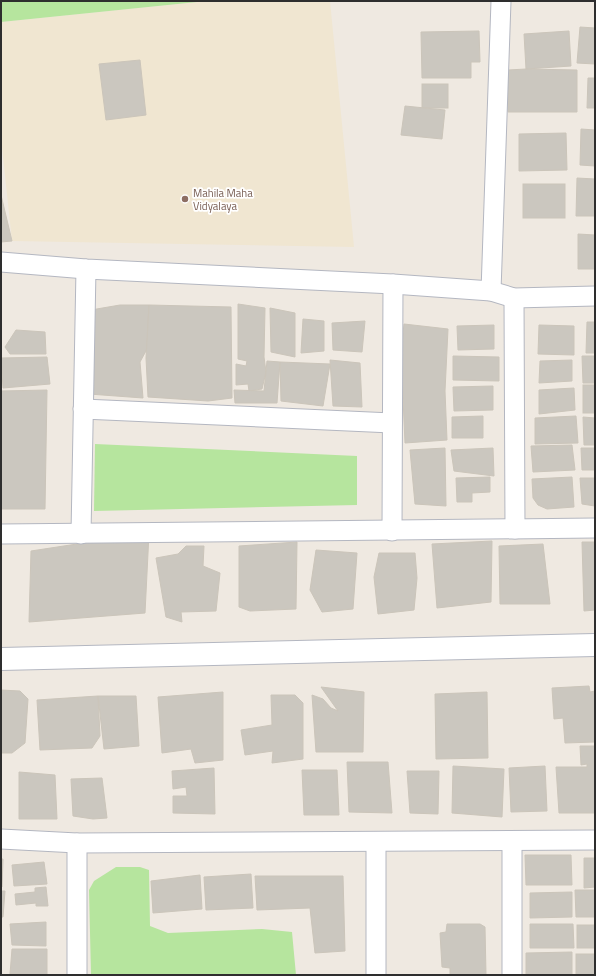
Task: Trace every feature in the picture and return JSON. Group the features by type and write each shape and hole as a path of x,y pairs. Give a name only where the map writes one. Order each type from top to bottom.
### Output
{"street":[{"path":"491,290 501,1"},
{"path":"1,262 86,269 491,290 514,298 595,296"},
{"path":"81,534 86,269"},
{"path":"392,531 393,284"},
{"path":"514,298 515,530"},
{"path":"84,409 392,423"},
{"path":"1,534 595,528"},
{"path":"1,659 595,645"},
{"path":"1,839 77,843 512,842 595,840"},
{"path":"376,842 376,975"},
{"path":"512,842 512,975"},
{"path":"77,843 77,975"}],"shaded area":[{"path":"207,1 330,1 354,247 12,241 1,138 1,22"}],"green space":[{"path":"1,1 207,1 1,22"},
{"path":"95,444 357,456 357,505 94,511"},
{"path":"116,867 140,867 149,870 150,926 168,933 262,929 292,932 296,975 91,975 89,890 94,881"}],"building":[{"path":"580,27 595,28 595,64 577,63"},
{"path":"479,31 480,62 471,62 471,78 422,78 421,32"},
{"path":"569,31 571,66 526,69 524,34"},
{"path":"140,60 146,115 106,120 99,64"},
{"path":"508,70 577,70 577,112 508,112"},
{"path":"588,78 595,78 595,108 587,108"},
{"path":"422,84 448,84 448,108 422,108"},
{"path":"405,106 445,110 442,139 401,135"},
{"path":"581,129 595,130 595,166 580,165"},
{"path":"566,133 567,170 519,171 519,134"},
{"path":"577,178 595,179 595,216 576,216"},
{"path":"523,184 565,184 565,218 523,218"},
{"path":"1,195 12,241 1,242"},
{"path":"578,234 595,235 595,269 578,269"},
{"path":"238,304 265,308 264,357 266,372 262,389 249,391 248,384 236,385 236,364 246,366 247,361 238,359"},
{"path":"120,305 149,305 147,349 140,362 143,398 89,394 85,311"},
{"path":"149,305 231,307 232,398 208,401 148,397 146,358"},
{"path":"270,308 295,313 295,357 271,352"},
{"path":"303,319 324,321 324,351 301,353"},
{"path":"365,321 362,352 333,350 332,323"},
{"path":"587,322 595,322 595,353 586,353"},
{"path":"404,324 448,329 445,391 447,440 405,443 401,353"},
{"path":"494,325 494,349 458,350 457,326"},
{"path":"539,325 574,326 574,355 538,354"},
{"path":"16,330 45,332 46,354 10,354 5,347"},
{"path":"453,356 499,357 499,381 453,380"},
{"path":"582,356 595,356 595,383 583,383"},
{"path":"47,357 50,384 3,388 1,358"},
{"path":"330,360 360,363 362,407 333,406"},
{"path":"572,360 572,381 539,383 540,361"},
{"path":"267,361 280,362 277,403 235,403 234,390 264,391"},
{"path":"280,362 330,364 323,406 281,401"},
{"path":"583,385 595,385 595,413 583,413"},
{"path":"493,386 493,410 454,411 453,387"},
{"path":"574,388 575,410 539,414 539,390"},
{"path":"47,390 45,509 1,509 1,391"},
{"path":"483,416 483,438 452,438 452,417"},
{"path":"576,416 578,443 535,444 535,418"},
{"path":"583,417 595,418 595,445 584,445"},
{"path":"572,445 575,470 533,472 531,446"},
{"path":"445,448 446,506 415,504 410,450"},
{"path":"493,448 494,476 454,471 451,450"},
{"path":"581,448 595,448 595,470 582,470"},
{"path":"490,477 490,492 472,493 472,502 457,502 456,478"},
{"path":"572,477 574,507 547,509 538,505 533,498 532,479"},
{"path":"580,478 595,478 595,506 582,504"},
{"path":"149,533 145,613 29,622 31,551"},
{"path":"492,541 491,602 437,608 432,544"},
{"path":"297,542 296,609 250,611 239,607 239,546"},
{"path":"582,542 595,542 595,610 584,611"},
{"path":"543,544 550,604 500,604 499,546"},
{"path":"186,546 204,546 203,566 220,573 216,611 181,612 182,622 166,617 156,558 178,554"},
{"path":"316,550 357,553 353,609 322,612 310,590"},
{"path":"379,553 415,553 417,578 414,610 378,614 374,577"},
{"path":"589,686 590,692 595,691 595,742 565,743 563,718 554,719 552,688"},
{"path":"321,687 364,692 363,752 316,752 312,695 323,699 331,708 338,711"},
{"path":"1,690 20,691 28,699 25,743 12,753 1,753"},
{"path":"223,692 223,760 195,763 191,749 162,753 158,697"},
{"path":"487,692 488,758 436,759 435,694"},
{"path":"271,695 295,695 303,703 303,759 272,763 273,751 245,755 241,730 272,725"},
{"path":"98,696 100,736 92,748 40,750 37,700"},
{"path":"98,696 136,696 139,746 104,749"},
{"path":"580,746 595,746 595,813 559,813 556,767 587,767 587,764 581,765"},
{"path":"347,762 388,762 392,813 349,812"},
{"path":"453,766 504,769 502,817 452,813"},
{"path":"545,766 547,811 511,812 509,768"},
{"path":"214,768 215,814 173,813 173,796 187,796 186,787 173,789 172,771"},
{"path":"302,770 337,770 339,815 304,815"},
{"path":"407,771 439,771 438,814 410,813"},
{"path":"19,772 55,775 57,819 19,819"},
{"path":"102,778 107,818 93,819 73,816 71,779"},
{"path":"525,855 571,855 572,885 526,885"},
{"path":"584,858 595,858 595,887 584,888"},
{"path":"1,859 3,859 2,887 1,887"},
{"path":"44,862 47,884 14,886 12,865"},
{"path":"251,874 253,908 206,910 204,877"},
{"path":"200,875 202,909 153,913 151,881"},
{"path":"255,876 343,876 345,951 315,953 310,908 257,910"},
{"path":"46,887 48,906 36,906 36,903 16,905 15,894 35,892 35,888"},
{"path":"575,890 595,890 595,917 576,917"},
{"path":"1,891 5,891 3,917 1,917"},
{"path":"572,892 572,917 530,918 530,893"},
{"path":"46,922 46,946 12,945 10,924"},
{"path":"447,924 480,924 485,927 486,975 450,975 450,968 442,967 440,933 446,932"},
{"path":"530,924 573,924 574,948 530,948"},
{"path":"577,925 595,925 595,948 577,948"},
{"path":"12,949 47,949 47,975 10,974"},
{"path":"572,952 572,975 526,975 526,953"},
{"path":"576,954 595,954 595,975 576,975"}],"place":[{"name":"Mahila Maha Vidyalaya","path":"185,199"}]}
